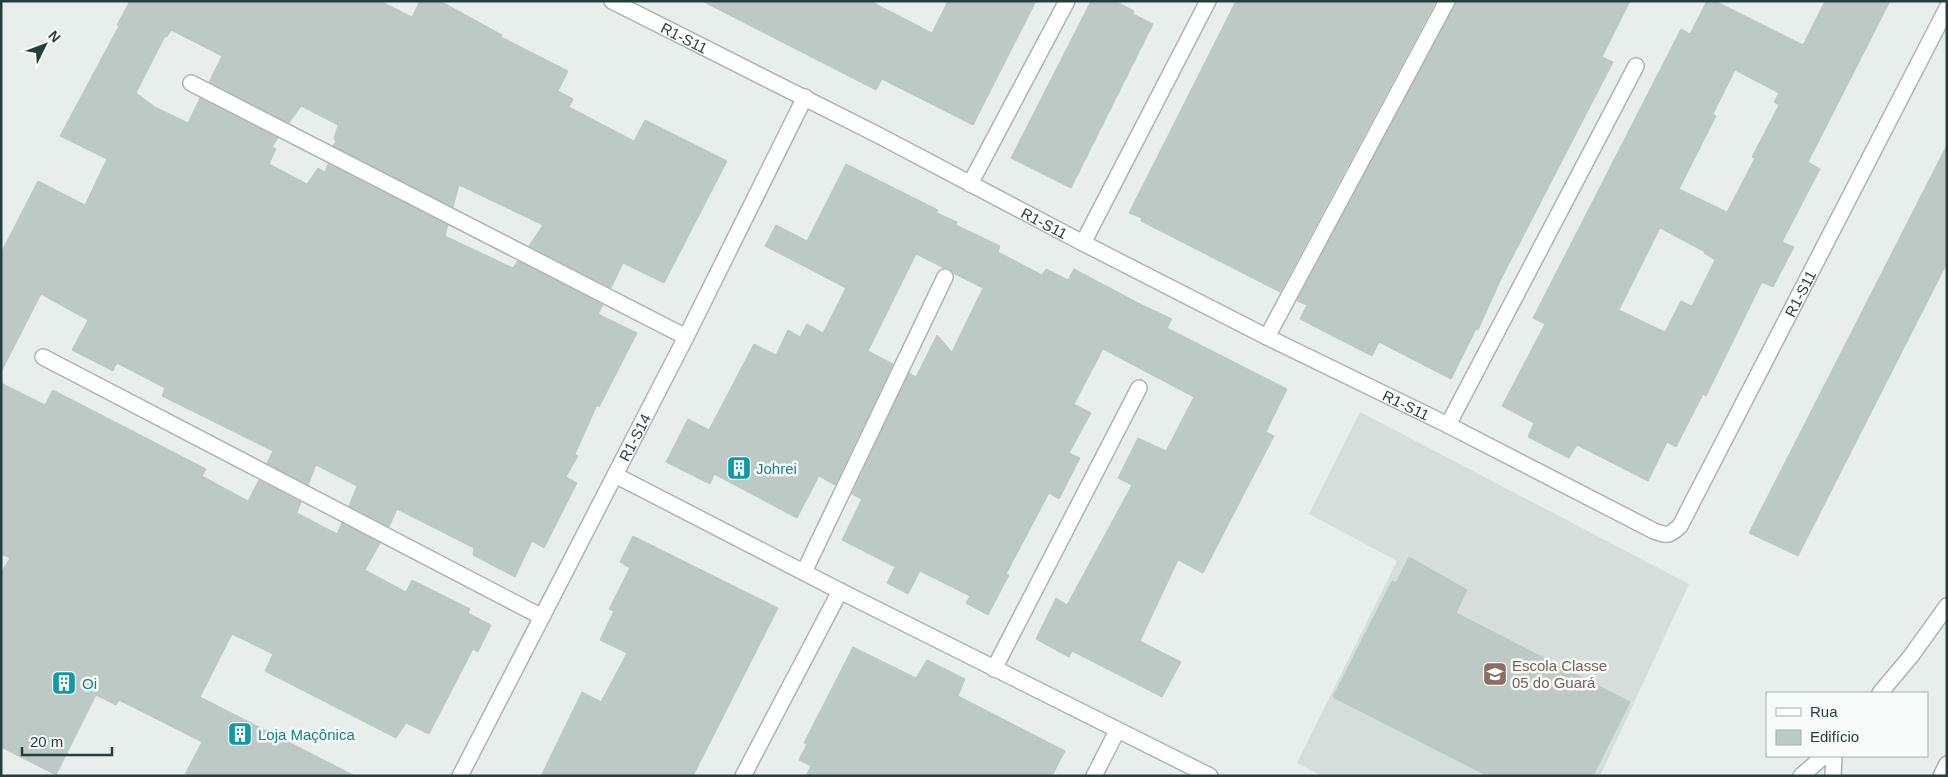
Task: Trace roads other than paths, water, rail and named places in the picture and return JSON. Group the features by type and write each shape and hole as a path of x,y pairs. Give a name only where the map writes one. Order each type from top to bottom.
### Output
{"street":[{"name":"R1-S11","path":"612,1 805,97 1267,338 1448,425 1654,531 1666,535 1673,533 1680,526 1947,8"},
{"path":"970,184 1067,1"},
{"path":"1083,243 1208,1"},
{"path":"1267,338 1447,1"},
{"path":"1448,425 1636,66"},
{"path":"191,83 686,337"},
{"name":"R1-S14","path":"460,776 686,337 805,97"},
{"path":"804,572 945,277"},
{"path":"42,357 542,618"},
{"path":"994,669 1138,388"},
{"path":"615,475 840,592 1210,776"},
{"path":"743,776 840,592"},
{"path":"1881,692 1911,656 1947,606"},
{"path":"1094,776 1117,731"},
{"path":"1801,776 1823,757"},
{"path":"1833,776 1834,757"},
{"path":"1941,776 1947,764"}],"place":[{"name":"Johrei","path":"739,468"},
{"name":"Escola Classe 05 do Guará","path":"1495,674"},
{"name":"Oi","path":"64,683"},
{"name":"Loja Maçônica","path":"240,734"}]}
